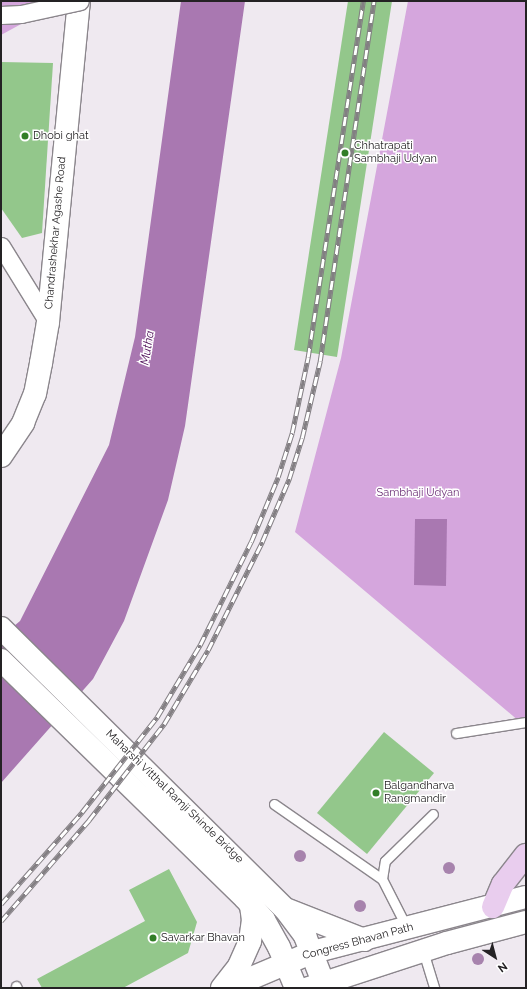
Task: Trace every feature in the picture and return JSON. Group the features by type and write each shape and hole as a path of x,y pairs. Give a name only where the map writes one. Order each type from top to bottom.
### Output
{"main road":[{"path":"492,907 503,884 526,855"}],"street":[{"path":"1,15 21,14 79,1"},
{"name":"Chandrashekhar Agashe Road","path":"1,456 23,423 35,394 48,322 79,1"},
{"path":"1,246 48,322"},
{"name":"Maharshi Vitthal Ramji Shinde Bridge","path":"1,628 232,854 285,909 313,952 327,984"},
{"name":"Maharshi Vitthal Ramji Shinde Bridge","path":"1,660 251,904 264,920 287,963 296,988"},
{"name":"Congress Bhavan Path","path":"228,988 313,952 407,929 526,897"},
{"path":"222,988 239,966 250,941 253,920 251,904"},
{"path":"285,909 364,940"},
{"path":"327,984 423,951 526,922"}],"lane":[{"path":"456,733 526,722"},
{"path":"274,804 382,878 407,929"},
{"path":"382,878 385,861 433,814"},
{"path":"423,951 434,988"}],"green space":[{"path":"1,1 35,1 34,17 1,35"},
{"name":"Sambhaji Udyan","path":"408,1 526,1 526,727 295,532 341,358"}],"water":[{"name":"Mutha","path":"181,1 245,1 185,426 168,500 124,621 93,679 1,783 1,637 20,621 109,445 135,337"},
{"path":"415,519 447,519 446,586 414,585"}],"building":[{"path":"348,1 392,1 337,357 294,350"},
{"name":"Dhobi ghat","path":"1,62 53,63 42,233 22,238 1,208"},
{"name":"Balgandharva Rangmandir","path":"384,732 434,773 367,854 317,813"},
{"name":"Savarkar Bhavan","path":"169,869 197,922 188,953 123,988 42,988 37,979 145,921 129,890"}],"railway":[{"path":"1,904 82,812 157,717 200,645 251,542 278,477 292,433 308,357 363,1"},
{"path":"1,921 89,820 164,724 208,650 262,542 289,479 302,438 320,361 374,1"}],"place":[{"name":"Dhobi ghat","path":"25,136"},
{"name":"Chhatrapati Sambhaji Udyan","path":"345,153"},
{"name":"Balgandharva Rangmandir","path":"376,793"},
{"name":"Savarkar Bhavan","path":"153,938"}]}
